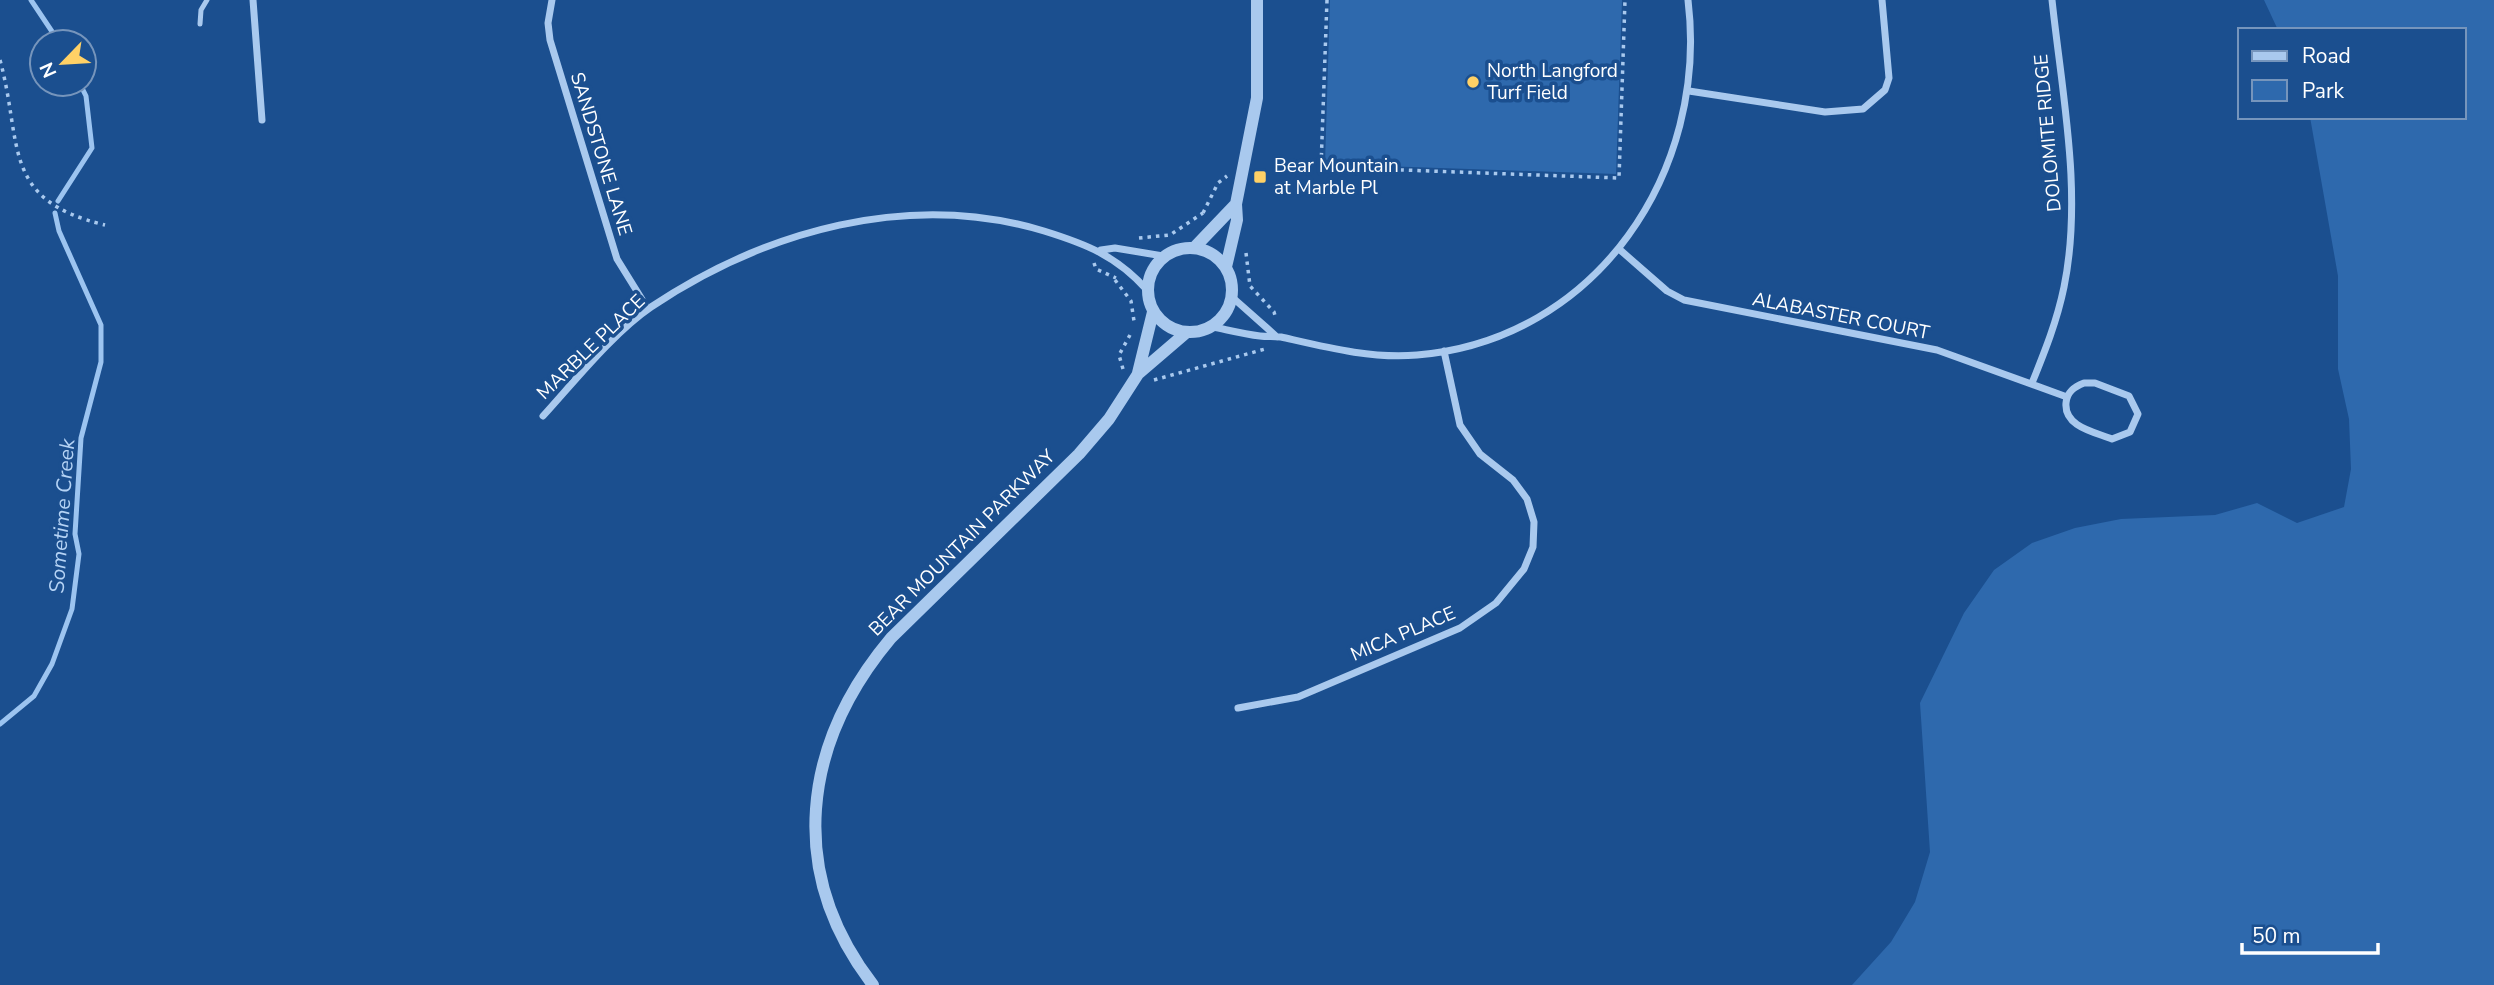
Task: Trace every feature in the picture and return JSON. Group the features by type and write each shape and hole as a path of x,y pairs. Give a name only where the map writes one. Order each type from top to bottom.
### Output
{"street":[{"path":"253,0 262,120"},
{"name":"SANDSTONE LANE","path":"552,0 548,23 550,40 613,246 622,271 648,309"},
{"path":"1213,327 1225,315 1232,297 1226,267 1237,220 1236,204 1257,97 1257,0"},
{"path":"1226,267 1207,251 1194,248 1163,256 1147,290 1153,312 1175,330 1187,332 1213,327 1346,351 1416,355 1444,351 1493,337 1542,314 1586,282 1619,249 1666,174 1689,91 1692,66 1688,0"},
{"path":"1689,91 1825,112 1863,109 1885,90 1889,78 1882,0"},
{"name":"DOLOMITE RIDGE","path":"2032,383 2055,324 2064,285 2071,218 2052,0"},
{"path":"1194,248 1236,204"},
{"name":"MARBLE PLACE","path":"542,416 648,309 718,267 761,247 805,233 862,220 927,216 995,220 1025,225 1101,250 1147,290"},
{"name":"MARBLE PLACE","path":"1101,250 1115,248 1163,256"},
{"name":"ALABASTER COURT","path":"1619,249 1667,290 1684,300 1937,350 2067,397"},
{"path":"1232,297 1277,337"},
{"name":"BEAR MOUNTAIN PARKWAY","path":"1138,374 1153,312"},
{"name":"BEAR MOUNTAIN PARKWAY","path":"873,985 845,942 822,877 816,803 820,768 832,728 872,661 891,638 1086,447 1109,419 1138,374 1187,332"},
{"name":"MICA PLACE","path":"1238,708 1298,697 1460,628 1496,603 1524,569 1533,547 1534,522 1527,499 1513,480 1480,454 1460,425 1444,351"},
{"path":"2084,383 2095,383 2129,396 2135,404 2136,424 2122,438 2112,439 2079,426 2070,419 2066,408 2067,397 2074,387 2084,383"}],"lane":[{"path":"200,23 201,10 207,0"}],"path":[{"path":"1327,0 1321,167 1619,178 1625,0"},
{"path":"0,60 13,134 27,183 48,202 65,212 81,220 105,225"},
{"path":"1134,246 1135,237 1170,235 1203,213 1218,183"},
{"path":"1203,213 1209,220"},
{"path":"1247,246 1250,286 1274,312 1276,319"},
{"path":"1115,280 1129,297 1134,315 1132,331 1119,355"},
{"path":"1153,380 1265,349"}],"green space":[{"name":"North Langford Turf Field","path":"1330,0 1622,0 1616,174 1325,164"},
{"path":"2264,0 2494,0 2494,985 1852,985 1891,942 1915,902 1930,852 1920,703 1964,613 1994,570 2032,543 2075,528 2121,519 2215,515 2257,503 2297,523 2344,507 2351,469 2349,419 2338,369 2338,276 2310,119 2466,119 2466,28 2277,28"}],"waterway":[{"name":"Sometime Creek","path":"31,0 50,28"},
{"name":"Sometime Creek","path":"58,201 92,148 86,98"},
{"name":"Sometime Creek","path":"0,724 34,696 52,664 72,609 79,554 75,534 81,438 101,362 101,325 59,231 55,213"}],"place":[{"name":"North Langford Turf Field","path":"1473,82"},
{"name":"Bear Mountain at Marble Pl","path":"1260,177"}]}
